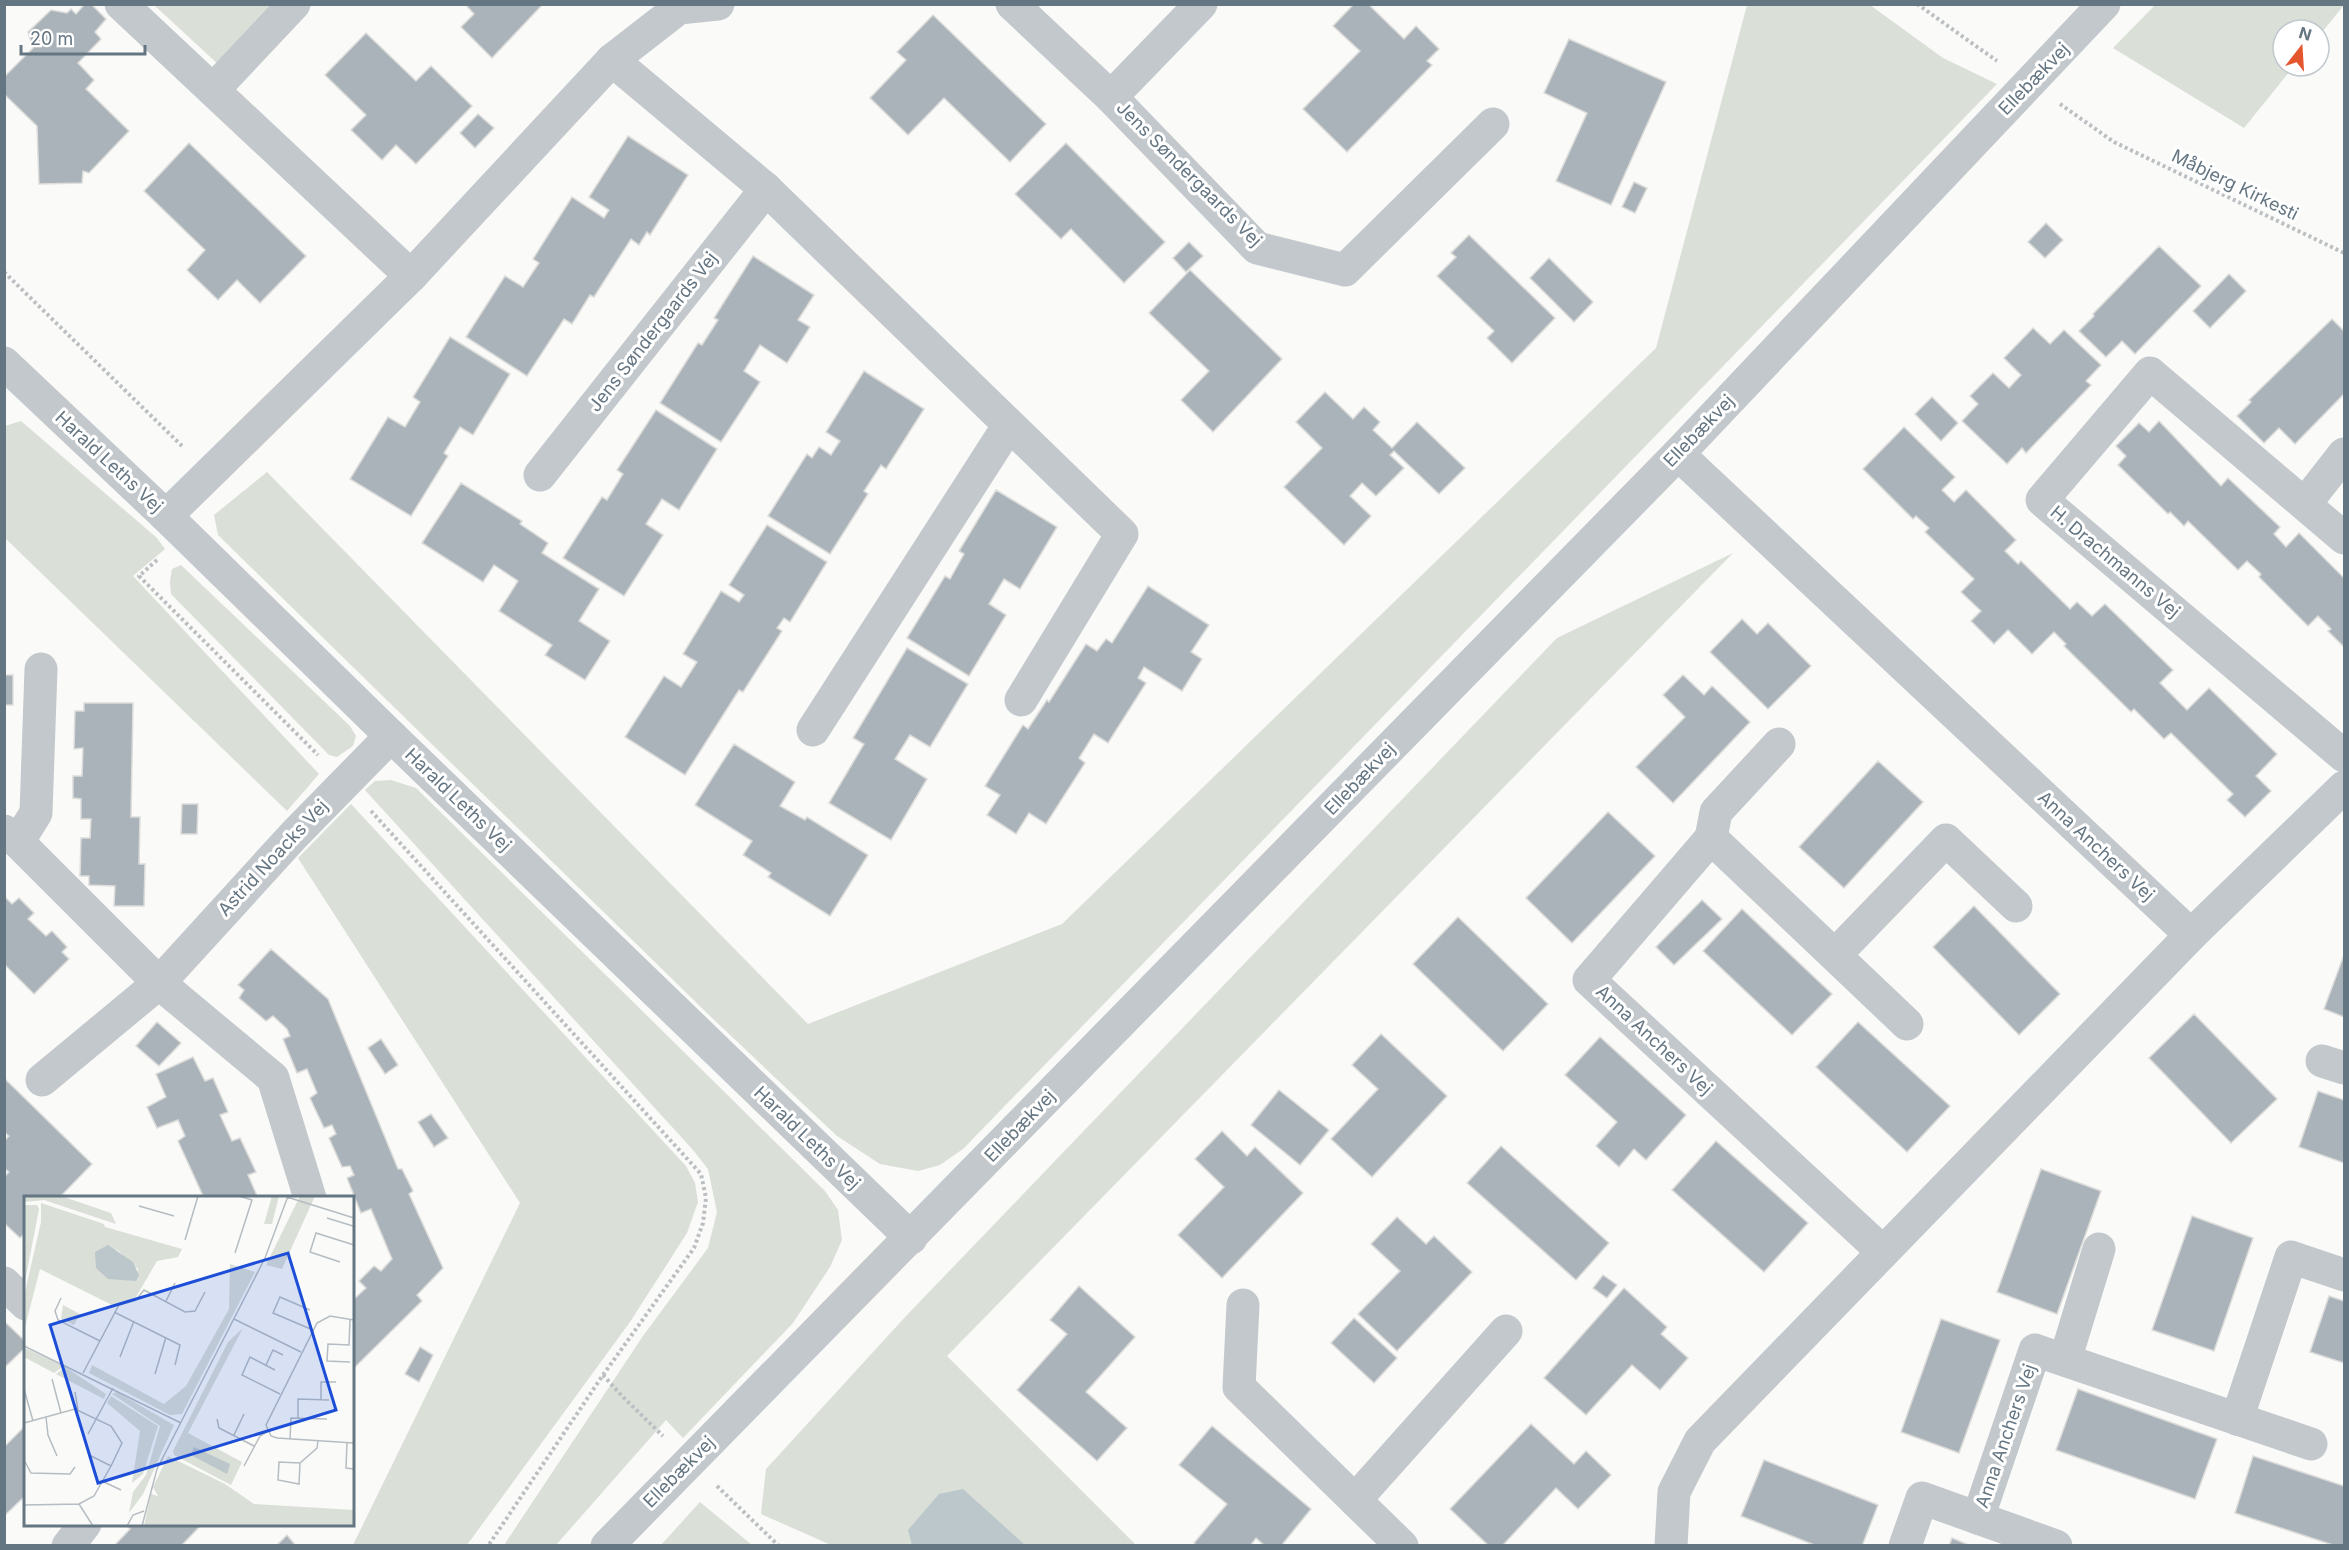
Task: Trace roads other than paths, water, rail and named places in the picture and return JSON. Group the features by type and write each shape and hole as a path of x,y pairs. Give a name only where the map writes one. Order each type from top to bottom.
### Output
{"street":[{"path":"121,4 411,276"},
{"path":"213,90 294,4"},
{"path":"176,525 210,473 411,276 612,60 679,8 718,4"},
{"name":"Jens Søndergaards Vej","path":"1012,4 1111,97 1257,248 1345,270 1493,124"},
{"name":"Jens Søndergaards Vej","path":"1111,97 1201,4"},
{"name":"Ellebækvej","path":"607,1545 911,1238 1678,454 2104,4"},
{"path":"612,60 766,189 1122,534 1021,700"},
{"name":"Jens Søndergaards Vej","path":"540,475 766,189"},
{"name":"Harald Leths Vej","path":"4,363 176,525 911,1238"},
{"name":"H. Drachmanns Vej","path":"2344,538 2150,373 2042,500 2344,756"},
{"path":"813,730 1009,425"},
{"name":"Anna Anchers Vej","path":"1678,454 2191,935"},
{"path":"2305,504 2344,454"},
{"path":"41,669 36,813 11,836 159,983 273,1077 310,1196"},
{"name":"Astrid Noacks Vej","path":"42,1080 159,983 344,782 391,736"},
{"name":"Anna Anchers Vej","path":"1779,744 1716,812 1711,838 1590,980 1883,1252"},
{"path":"1671,1545 1674,1492 1700,1441 2191,935 2344,787"},
{"path":"1711,838 1907,1024"},
{"path":"1835,955 1946,840 2016,906"},
{"name":"Anna Anchers Vej","path":"2065,1360 2099,1249"},
{"path":"2237,1419 2291,1257 2344,1275"},
{"path":"4,1283 24,1302"},
{"path":"1243,1305 1239,1387 1402,1545"},
{"path":"1355,1500 1506,1331"},
{"name":"Anna Anchers Vej","path":"1978,1518 2035,1350 2311,1444"},
{"name":"Anna Anchers Vej","path":"1905,1545 1922,1498 2056,1545"},
{"path":"68,1545 83,1526"}]}
